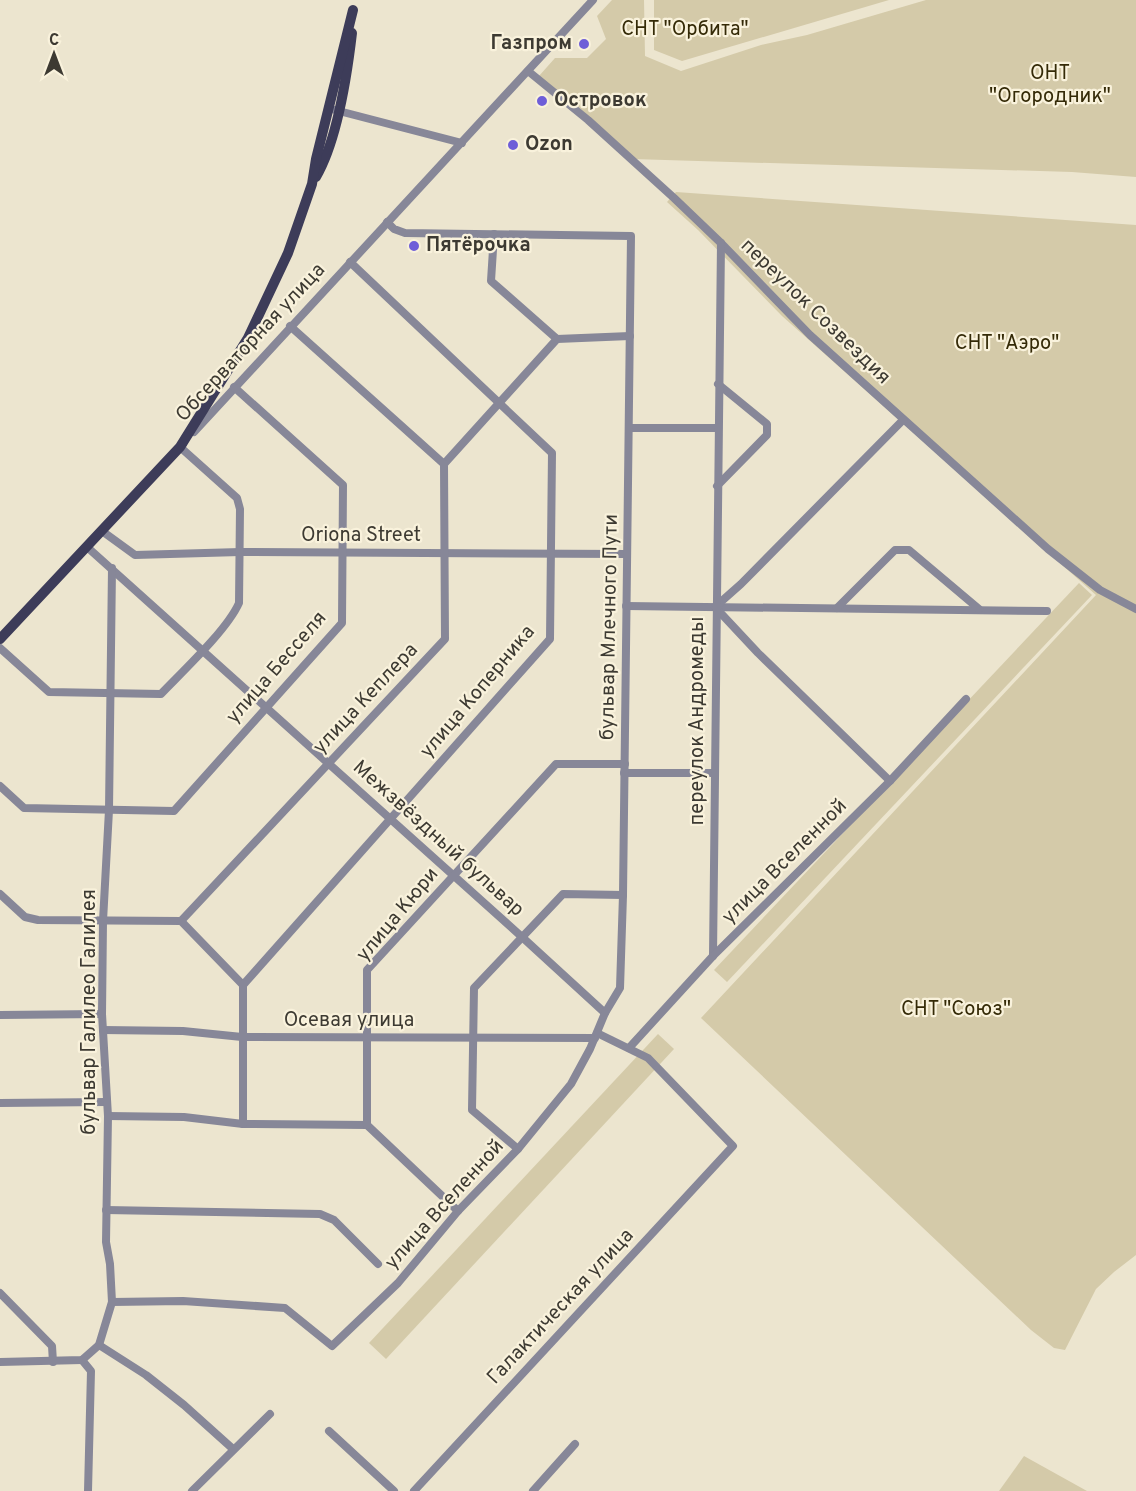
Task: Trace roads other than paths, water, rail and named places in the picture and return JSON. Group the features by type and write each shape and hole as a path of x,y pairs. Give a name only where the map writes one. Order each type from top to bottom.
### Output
{"main road":[{"path":"180,447 248,338 288,253 334,110 353,5"},
{"name":"Обсерваторная улица","path":"0,639 180,447"}],"street":[{"name":"Обсерваторная улица","path":"180,447 593,0"},
{"name":"переулок Созвездия","path":"528,71 588,120 721,243 810,335 1048,549 1100,590 1136,609"},
{"path":"334,110 462,143"},
{"path":"387,222 394,229 405,233 494,234 491,281 557,339 630,336"},
{"name":"бульвар Млечного Пути","path":"494,234 631,237 620,988 605,1013"},
{"name":"переулок Андромеды","path":"713,956 721,243"},
{"name":"улица Коперника","path":"243,985 550,639 552,453 350,262"},
{"path":"290,326 444,464 557,339"},
{"path":"717,486 767,435 767,424 718,384"},
{"name":"улица Бесселя","path":"0,786 24,808 174,811 342,624 344,485 234,387"},
{"path":"716,607 903,420"},
{"path":"629,428 718,428"},
{"path":"0,648 49,692 161,694 203,649 234,613 239,603 240,509 237,498 180,447"},
{"name":"улица Кеплера","path":"181,921 445,639 444,464"},
{"name":"Oriona Street","path":"102,531 135,555 240,552 627,555"},
{"name":"Межзвёздный бульвар","path":"87,547 605,1013"},
{"path":"837,608 895,549 909,549 980,609"},
{"name":"бульвар Галилео Галилея","path":"99,1345 112,1302 106,1242 108,1116 102,1014 103,921 109,810 112,568"},
{"path":"626,606 1047,611"},
{"path":"716,607 758,653 890,781"},
{"name":"улица Вселенной","path":"629,1048 713,956 890,781 966,699"},
{"name":"улица Кюри","path":"367,1125 367,970 556,764 714,773"},
{"path":"0,894 25,917 38,920 181,921 243,985 243,1124"},
{"path":"518,1149 472,1110 474,988 563,894 623,895"},
{"name":"улица Вселенной","path":"112,1302 183,1301 285,1308 332,1346 398,1283 459,1211 518,1149 571,1084 605,1013"},
{"path":"0,1015 102,1014"},
{"name":"Осевая улица","path":"103,1030 183,1031 242,1037 473,1039 596,1035"},
{"path":"596,1035 629,1048"},
{"name":"Галактическая улица","path":"414,1491 733,1146 648,1058 629,1048"},
{"path":"0,1103 106,1102"},
{"path":"108,1116 184,1117 243,1124 367,1125 459,1211"},
{"path":"106,1210 320,1214 334,1220 378,1264"},
{"path":"0,1293 52,1346 53,1362"},
{"path":"0,1362 82,1360 99,1345 146,1375 233,1449"},
{"path":"82,1360 91,1371 88,1491"},
{"path":"192,1491 270,1414"},
{"path":"329,1431 394,1491"},
{"path":"533,1491 575,1444"}],"place":[{"name":"Газпром","path":"584,44"},
{"name":"Островок","path":"542,101"},
{"name":"Ozon","path":"513,145"},
{"name":"Пятёрочка","path":"414,246"}],"park label":[{"name":"СНТ \"Орбита\"","path":"685,30"},
{"name":"ОНТ \"Огородник\"","path":"1050,86"},
{"name":"СНТ \"Аэро\"","path":"1007,344"},
{"name":"СНТ \"Союз\"","path":"956,1010"}]}
